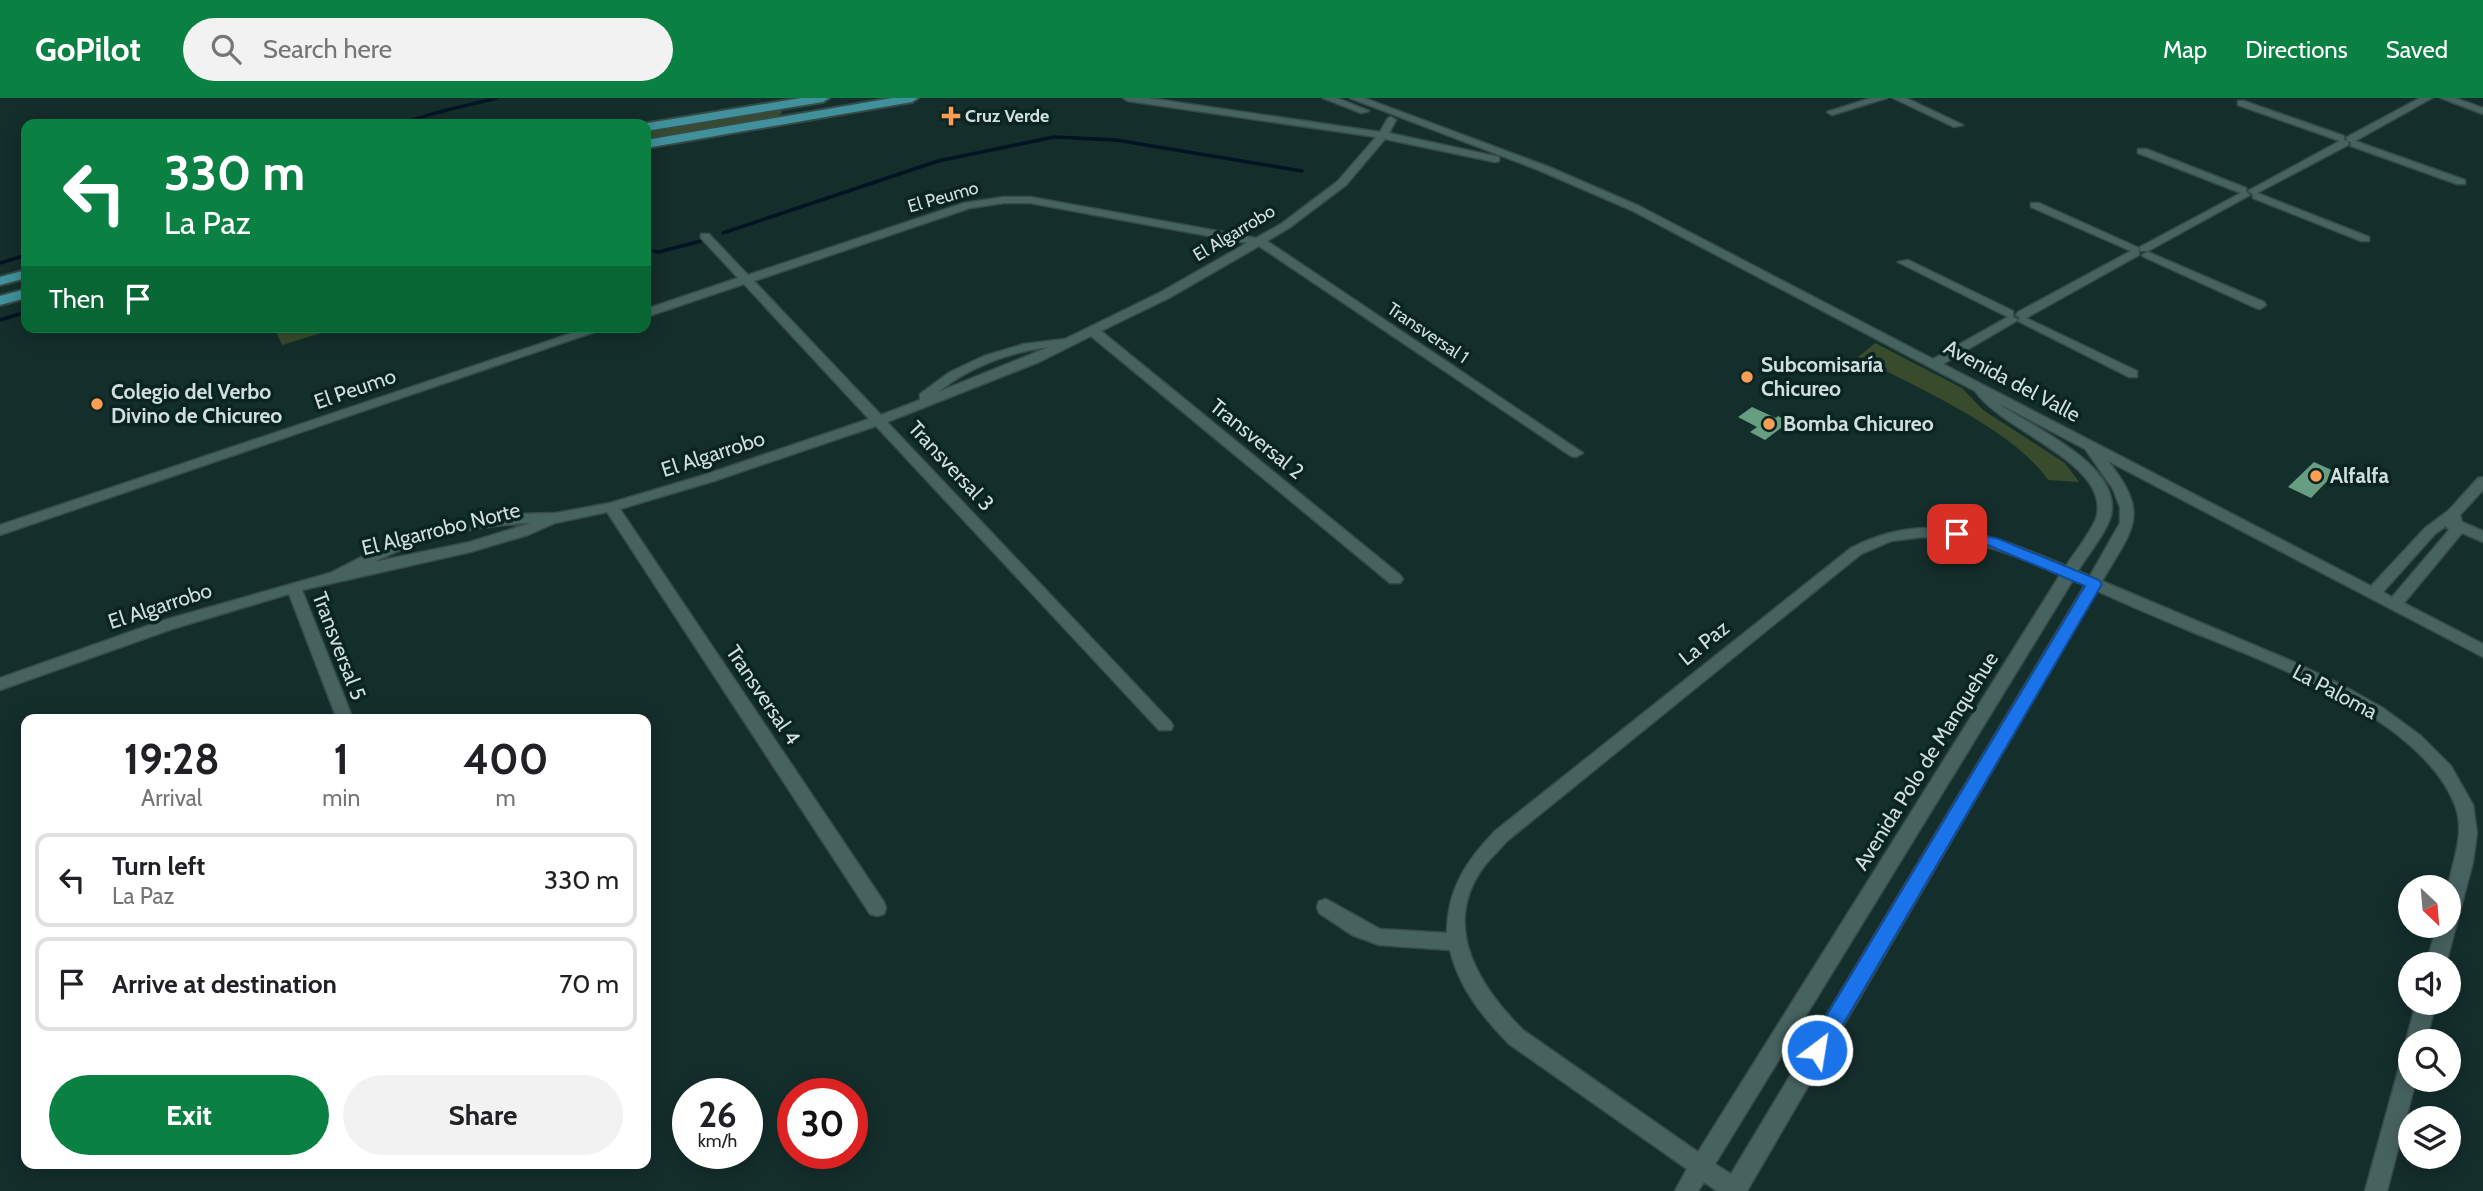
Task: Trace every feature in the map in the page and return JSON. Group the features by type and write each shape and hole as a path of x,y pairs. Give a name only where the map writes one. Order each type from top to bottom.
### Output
{"main road":[{"path":"651,126 823,98"},
{"path":"837,98 834,104 845,110"},
{"path":"651,143 912,98"},
{"path":"775,121 786,112 778,105"},
{"path":"0,281 21,275"},
{"path":"0,301 21,295"}],"street":[{"path":"1128,98 1383,135 1563,177"},
{"name":"Avenida del Valle","path":"1328,98 1517,158"},
{"name":"Avenida del Valle","path":"1354,98 1517,158 1649,216 2483,651"},
{"path":"1832,112 1882,98"},
{"path":"1898,98 1958,125"},
{"path":"1933,364 2427,98"},
{"path":"2446,98 2483,111"},
{"path":"2241,103 2461,182"},
{"name":"El Algarrobo","path":"1069,342 1166,295 1261,242 1342,183 1383,135 1391,120"},
{"path":"1331,126 1369,152"},
{"path":"2142,151 2365,239"},
{"name":"El Peumo","path":"651,311 959,208 1004,200 1053,204 1261,242"},
{"path":"2035,205 2260,305"},
{"name":"Transversal 3","path":"705,236 1165,726"},
{"name":"Transversal 1","path":"1261,242 1576,453"},
{"path":"1904,261 2133,374"},
{"name":"Transversal 2","path":"1093,331 1395,579"},
{"name":"El Peumo","path":"0,530 585,333"},
{"path":"918,403 998,375 1069,342"},
{"path":"918,403 938,385 987,358 1019,349 1069,342"},
{"name":"Avenida Polo de Manquehue","path":"1686,1191 2104,517 2105,496 2094,477 2061,449 1991,407 1980,389"},
{"name":"El Algarrobo","path":"556,518 611,507 735,470 880,420 918,403"},
{"path":"1702,1167 1734,1191 2118,542 2128,516 2119,489 2087,444"},
{"path":"2373,593 2430,531 2452,520 2483,481"},
{"name":"Transversal 4","path":"611,507 877,908"},
{"name":"El Algarrobo Norte","path":"335,576 499,539 556,518"},
{"path":"2452,520 2483,528"},
{"path":"2452,520 2483,537"},
{"path":"2394,604 2456,531 2452,520"},
{"name":"La Paz","path":"1702,1167 1505,1028 1477,992 1457,942 1459,895 1470,869 1488,848 1856,551 1886,536 1913,532 1943,532 1994,542 2068,573"},
{"name":"La Paloma","path":"2068,573 2325,684 2393,723 2428,752 2457,790 2463,803 2468,827 2466,854 2460,875"},
{"name":"El Algarrobo","path":"0,684 132,636 335,576"},
{"name":"Transversal 5","path":"294,588 343,714"},
{"path":"1326,907 1359,929 1380,937 1457,942"},
{"path":"2376,1191 2403,1092"}],"green space":[{"path":"774,109 781,110 782,113 776,118 651,140 651,130"},
{"path":"277,333 321,333 282,345"},
{"path":"1875,343 1962,388 1983,410 2065,463 2079,482 2048,480 2033,462 1988,426 1858,357"}],"building":[{"name":"Bomba Chicureo","path":"1752,407 1789,422 1765,440 1750,432 1757,427 1738,417"},
{"path":"2314,462 2336,472 2311,498 2288,487"}],"waterway":[{"path":"417,119 497,98"},
{"path":"723,233 938,161 1054,137 1116,140 1302,171"},
{"path":"651,251 659,252 701,241"},
{"path":"0,263 21,257"},
{"path":"0,320 21,314"}],"place":[{"name":"Cruz Verde","path":"951,116"},
{"name":"Subcomisaría Chicureo","path":"1747,377"},
{"name":"Colegio del Verbo Divino de Chicureo","path":"97,404"},
{"name":"Bomba Chicureo","path":"1769,424"},
{"name":"Alfalfa","path":"2316,476"}],"route":[{"path":"1817,1050 2094,584 2008,547 1957,534"}]}
